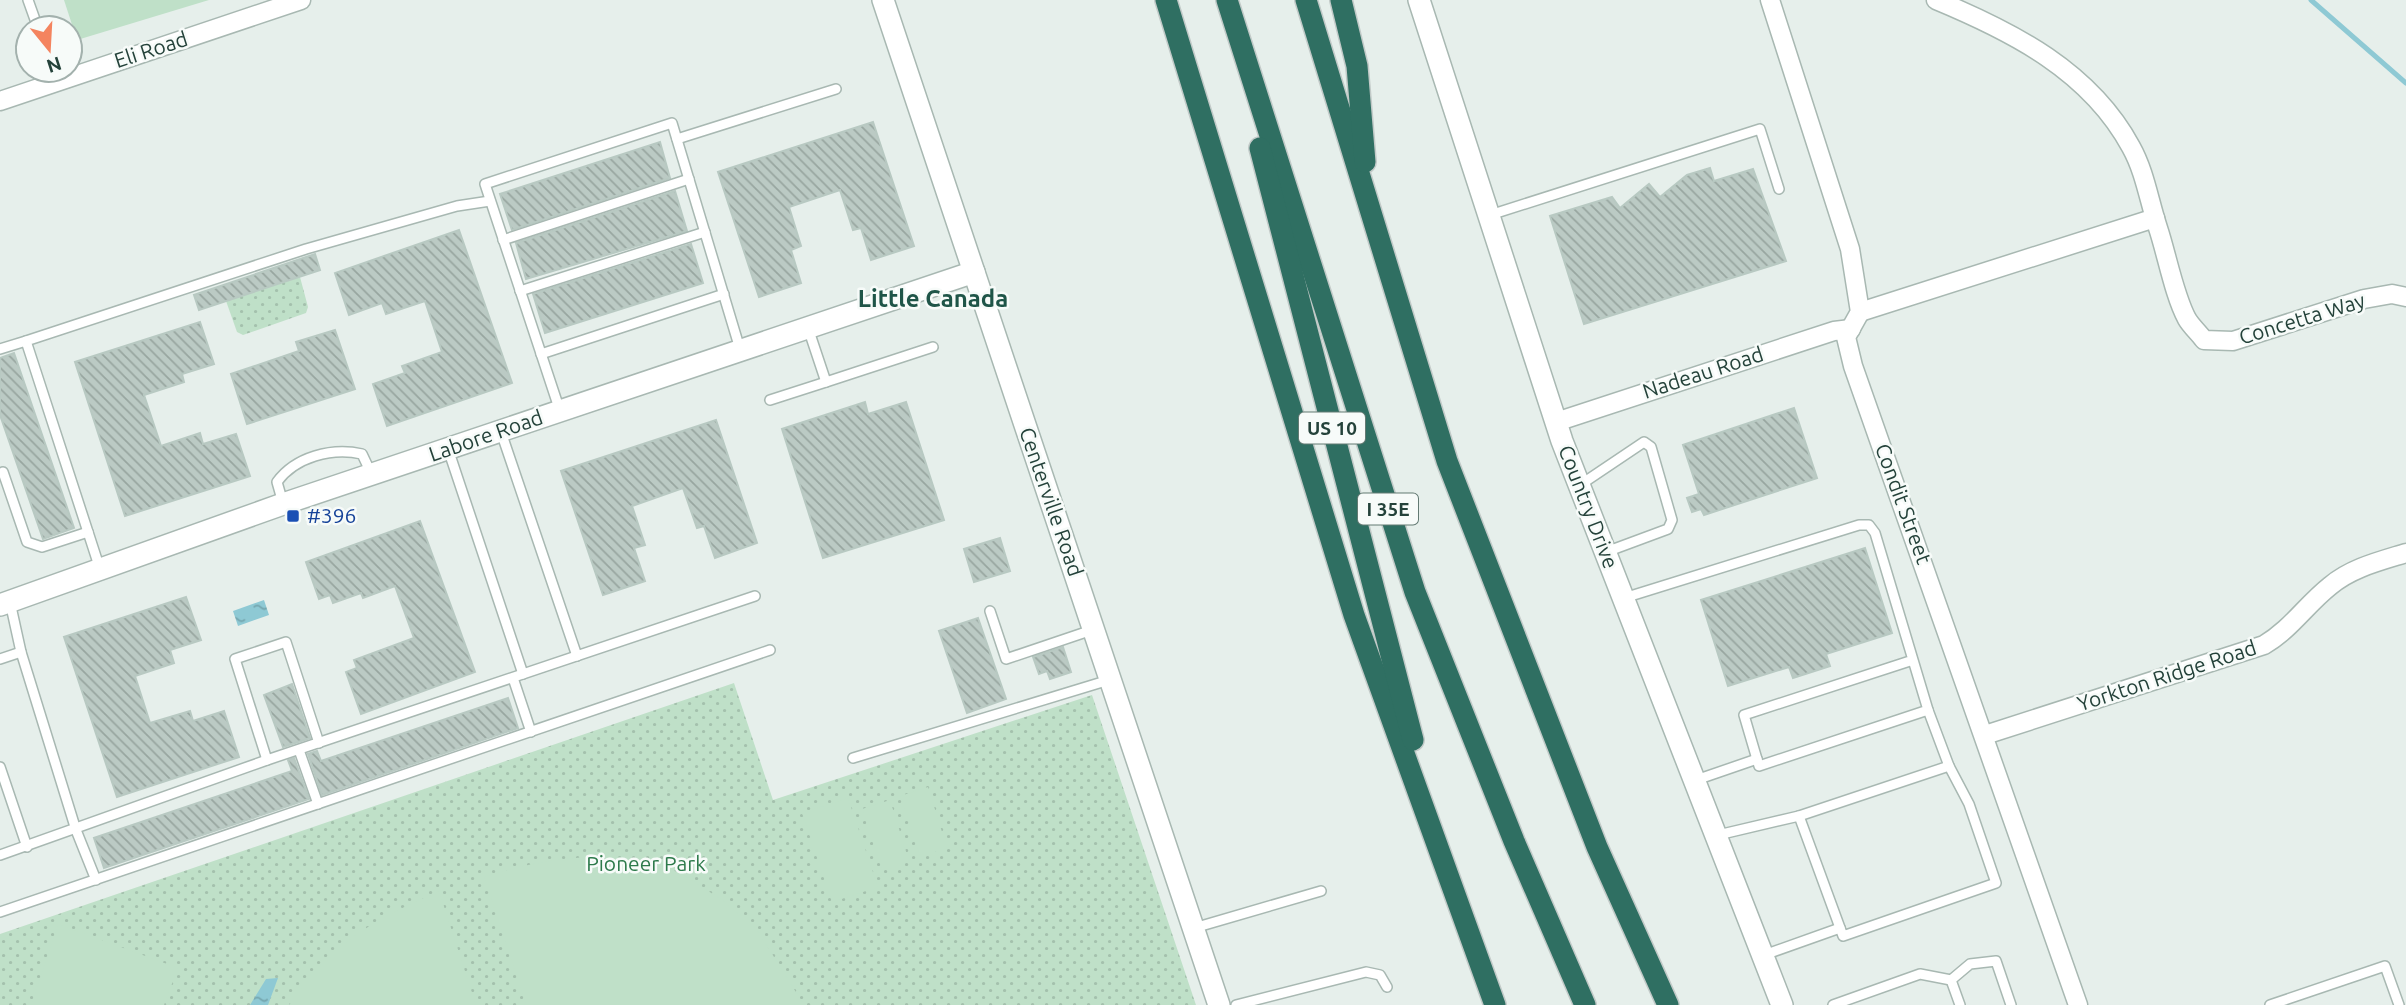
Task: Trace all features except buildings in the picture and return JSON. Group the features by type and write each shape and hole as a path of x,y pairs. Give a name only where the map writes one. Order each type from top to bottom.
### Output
{"highway":[{"path":"1166,0 1354,615 1443,856"},
{"name":"US 10","path":"1224,0 1443,856 1495,1005"},
{"name":"I 35E","path":"1224,0 1415,592 1514,841 1585,1005"},
{"path":"1306,0 1447,461 1597,847 1668,1005"},
{"path":"1341,0 1357,66 1367,199"}],"street":[{"name":"Eli Road","path":"84,67 301,0"},
{"name":"Centerville Road","path":"883,0 1219,1005"},
{"name":"Country Drive","path":"1419,0 1556,422 1782,1005"},
{"path":"1770,0 1850,249 1860,312 2155,218"},
{"name":"Concetta Way","path":"1936,0 2015,36 2049,57 2084,86 2115,121 2132,148 2187,319 2204,340 2233,341 2364,299 2392,294 2406,297"},
{"name":"Eli Road","path":"0,101 38,84"},
{"name":"Labore Road","path":"5,604 283,504 974,272"},
{"name":"Condit Street","path":"1860,312 1846,337 1853,366 2078,1005"},
{"name":"Nadeau Road","path":"1556,422 1834,331 1851,329"},
{"name":"Yorkton Ridge Road","path":"1985,735 2264,645 2281,634 2330,585 2348,573 2406,553"}],"lane":[{"path":"677,139 836,89"},
{"path":"560,411 485,184 672,123 741,351"},
{"path":"1489,215 1760,129 1780,189"},
{"path":"503,240 689,179"},
{"path":"0,349 306,249 457,206 490,201"},
{"path":"520,291 705,232"},
{"path":"541,354 724,294"},
{"path":"808,328 826,382"},
{"path":"26,341 101,570"},
{"path":"770,400 933,347"},
{"path":"501,431 577,656"},
{"path":"1580,485 1644,442 1651,447 1672,520 1668,529 1606,552"},
{"path":"283,504 277,482 289,465 342,449 362,454 371,475"},
{"path":"448,449 523,674"},
{"path":"1,469 27,542 42,547 88,533"},
{"path":"1624,598 1859,524 1869,525 1875,533 1948,766 1969,804 1996,883 1843,936 1799,816"},
{"path":"0,855 267,760 755,596"},
{"path":"5,604 76,830 96,880"},
{"path":"990,611 1006,659 1094,630"},
{"path":"267,760 235,659 286,642 318,743"},
{"path":"0,912 770,650"},
{"path":"0,659 21,652"},
{"path":"1913,660 1744,715 1759,766 1928,709"},
{"path":"513,678 531,732"},
{"path":"853,758 1111,679"},
{"path":"299,750 318,804"},
{"path":"1696,780 1757,759"},
{"path":"0,766 27,847"},
{"path":"1718,835 1799,816 1948,766"},
{"path":"1194,929 1321,891"},
{"path":"1764,955 1840,928"},
{"path":"1951,980 1970,964 1996,961 2011,1005"},
{"path":"2270,1005 2385,966 2399,1005"},
{"path":"1236,1005 1366,972 1380,975 1387,987"},
{"path":"1833,1005 1920,974 1951,980"},
{"path":"1951,980 1960,1005"}],"green space":[{"path":"64,0 209,0 84,38 84,14 69,14"},
{"path":"300,277 308,307 306,313 243,335 237,332 226,301"},
{"name":"Pioneer Park","path":"734,683 773,800 1092,695 1196,1005 0,1005 0,934"},
{"path":"928,787 947,848 920,857 900,796"},
{"path":"848,798 878,887 832,902 802,813"},
{"path":"890,800 909,861 882,870 862,809"},
{"path":"606,856 648,860 682,874 722,900 756,928 804,1005 526,1005 484,877 544,862"},
{"path":"439,891 476,1005 289,1005 322,965 355,936 392,913"},
{"path":"58,924 178,968 164,1005 31,1005"}],"water":[{"path":"264,600 269,615 238,626 233,611"},
{"path":"278,978 268,1005 250,1005 266,979"}],"waterway":[{"path":"2311,0 2406,83"}],"place":[{"name":"#396","path":"293,516"}],"district":[{"name":"Little Canada","path":"933,299"}]}
